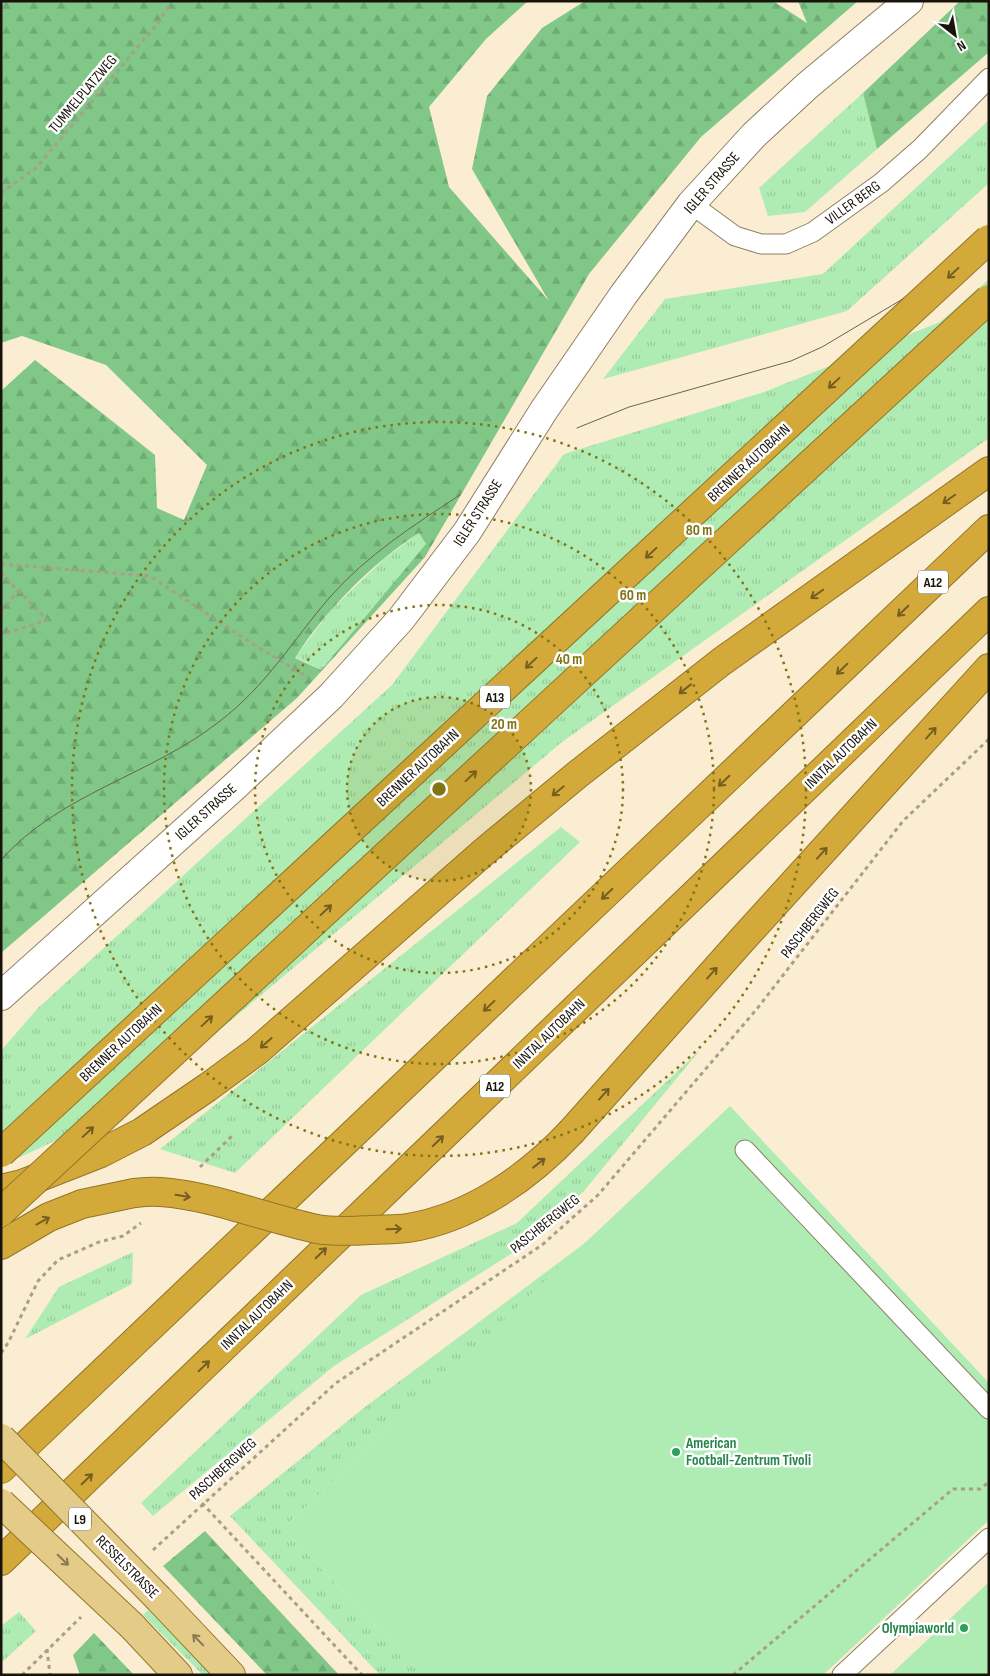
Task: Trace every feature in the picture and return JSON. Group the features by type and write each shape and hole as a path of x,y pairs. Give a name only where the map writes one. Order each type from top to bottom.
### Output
{"highway":[{"name":"BRENNER AUTOBAHN","path":"1,1153 989,240"},
{"path":"1,1212 989,299"},
{"path":"1,1189 22,1184 101,1153 142,1132 208,1087 257,1051 485,851 593,762 721,662 989,471"},
{"name":"A12","path":"1,1469 989,529"},
{"name":"INNTAL AUTOBAHN","path":"1,1561 989,611"},
{"path":"1,1245 49,1218 82,1204 134,1192 161,1192 202,1199 319,1230 408,1228 450,1217 485,1200 517,1180 552,1152 572,1131 741,941 989,668"}],"main road":[{"name":"IGLER STRASSE","path":"3,996 235,786 317,709 401,619 467,532 544,410 624,294 691,204 754,135 807,86 909,1"},
{"name":"RESSELSTRASSE","path":"1,1438 231,1675"},
{"path":"1,1504 132,1626 178,1675"}],"lane":[{"name":"VILLER BERG","path":"691,204 735,236 761,244 786,244 813,232 881,183 920,149 989,78"},
{"path":"744,1150 989,1409"},
{"path":"842,1675 989,1538"}],"path":[{"name":"TUMMELPLATZWEG","path":"1,192 36,168 158,23 172,1"},
{"path":"1,564 150,576 244,639 281,660"},
{"path":"1,573 47,620 1,635"},
{"path":"1,611 18,591"},
{"name":"PASCHBERGWEG","path":"146,1556 336,1383 542,1245 598,1195 756,1010 903,821 989,739"},
{"path":"196,1170 232,1136"},
{"path":"1,1353 8,1343 38,1281 58,1260 99,1242 123,1236 147,1217"},
{"path":"733,1675 953,1489 980,1489 989,1482"},
{"path":"202,1503 362,1675"},
{"path":"22,1675 82,1616"},
{"path":"48,1649 50,1675"}],"green space":[{"path":"1,1 528,1 486,39 429,107 449,187 549,301 472,169 487,96 542,28 585,1 773,1 807,23 798,1 858,1 701,137 589,274 425,557 297,698 1,953 1,391 35,360 155,455 157,508 184,520 207,465 106,365 22,336 1,343","holes":["419,533 426,544 321,670 295,658 320,623 335,606 384,558"]},
{"path":"960,1 989,1 989,52 877,149 863,93"},
{"path":"863,93 877,149 805,212 768,216 759,188"},
{"path":"989,120 989,183 847,311 603,379 665,299 823,274"},
{"path":"989,279 989,438 562,742 128,1107 1,1166 1,1051 37,1009 392,685 564,454 764,392 940,322"},
{"path":"419,533 427,544 321,670 295,657 332,609 385,558"},
{"path":"561,827 580,842 235,1173 160,1149"},
{"path":"700,1050 584,1191 514,1252 334,1366 153,1516 141,1503 361,1295 517,1223"},
{"name":"American Football-Zentrum Tivoli","path":"730,1106 989,1383 989,1520 823,1675 422,1675 283,1528"},
{"path":"589,1240 283,1528 422,1675 380,1675 230,1516 365,1407"},
{"path":"133,1252 132,1284 25,1339 59,1287"},
{"path":"205,1531 339,1675 267,1675 163,1566"},
{"name":"Olympiaworld","path":"989,1582 989,1675 890,1675"},
{"path":"150,1608 214,1675 203,1675 143,1615"},
{"path":"19,1612 36,1631 1,1663 1,1626"},
{"path":"94,1633 134,1675 80,1675 73,1655"}],"tram line":[{"path":"577,428 629,407 791,361 822,347 901,300 965,253 989,232"},
{"path":"1,860 25,837 51,818 78,801 193,740 220,721 265,678 344,582 375,554 460,495"}],"place":[{"name":"American Football-Zentrum Tivoli","path":"676,1452"},
{"name":"Olympiaworld","path":"964,1628"}]}
